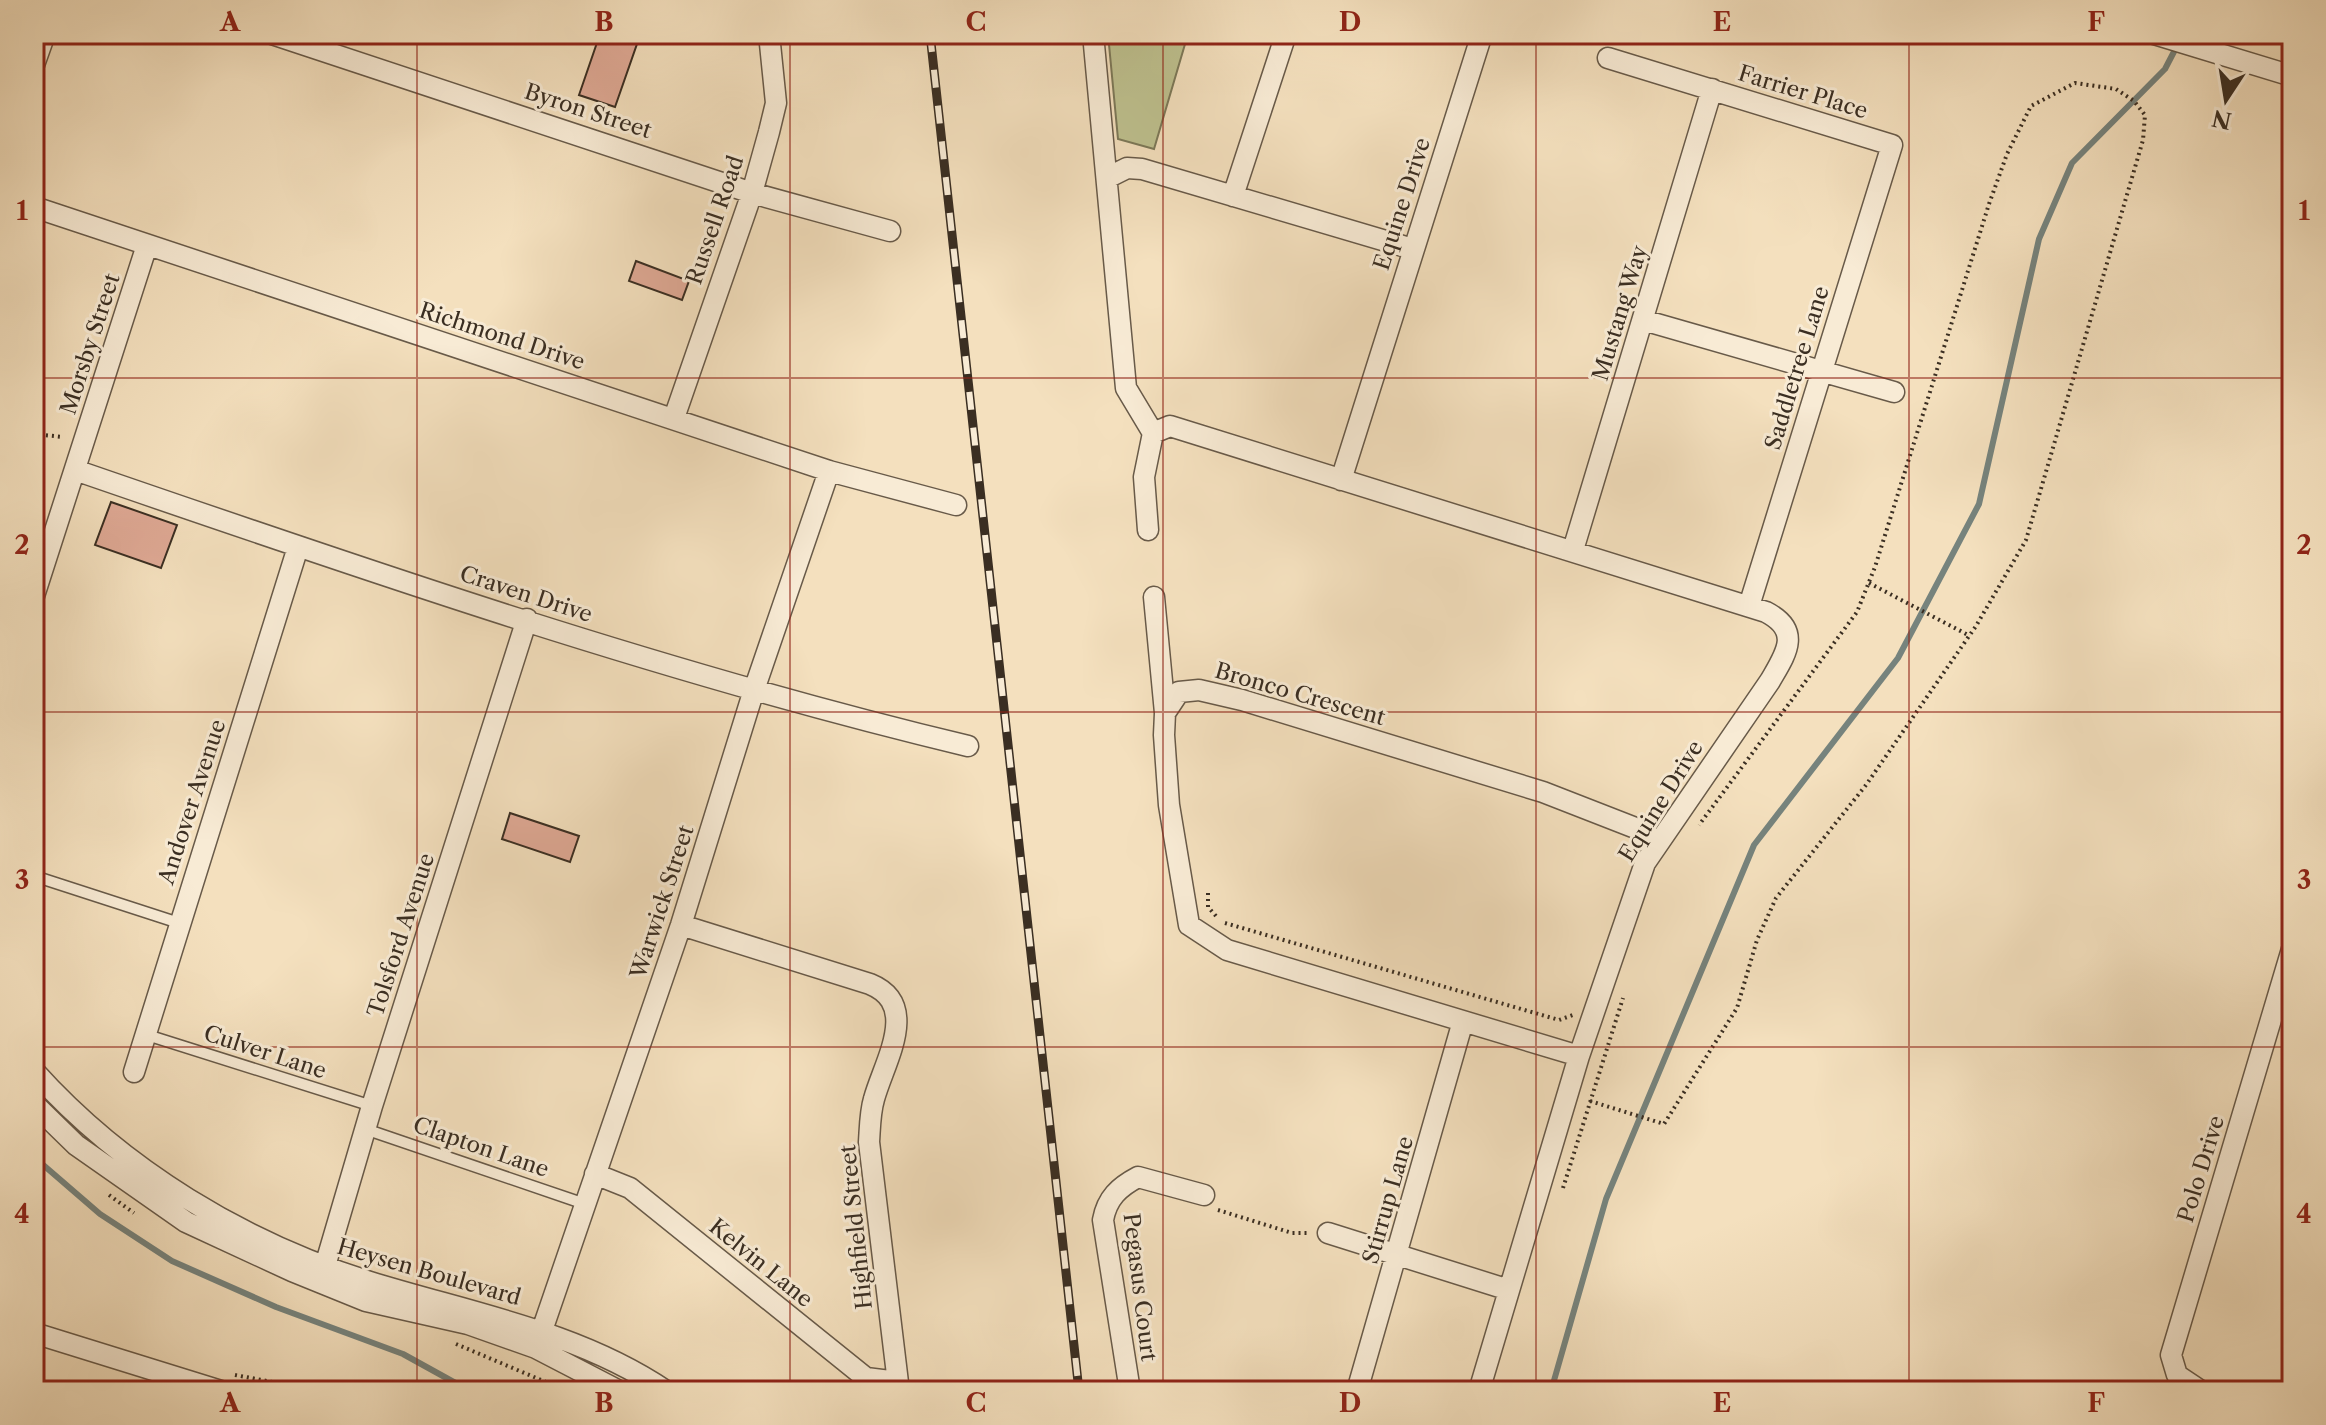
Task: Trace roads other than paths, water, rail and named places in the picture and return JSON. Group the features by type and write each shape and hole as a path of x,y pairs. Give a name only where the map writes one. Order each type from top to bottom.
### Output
{"street":[{"path":"34,65 45,34"},
{"name":"Byron Street","path":"272,34 752,193 890,231"},
{"name":"Russell Road","path":"674,418 752,193 776,103 769,34"},
{"path":"1093,34 1126,388 1153,433 1144,477 1148,530"},
{"path":"1233,196 1286,34"},
{"name":"Equine Drive","path":"1341,480 1482,34"},
{"path":"2154,34 2292,76"},
{"name":"Farrier Place","path":"1608,58 1892,145"},
{"name":"Mustang Way","path":"1573,550 1712,89"},
{"name":"Saddletree Lane","path":"1749,606 1892,145"},
{"path":"1107,178 1127,168 1142,169 1413,249"},
{"name":"Richmond Drive","path":"34,207 829,471 956,505"},
{"name":"Morsby Street","path":"34,596 147,245"},
{"path":"1643,320 1894,392"},
{"name":"Equine Drive","path":"1153,433 1170,426 1749,606 1779,619 1787,636 1786,653 1645,863 1579,1056 1479,1391"},
{"name":"Craven Drive","path":"75,470 298,547 753,693 968,746"},
{"name":"Warwick Street","path":"539,1339 681,925 753,693 829,471"},
{"name":"Andover Avenue","path":"134,1072 298,547"},
{"path":"1154,597 1165,713 1169,805 1189,925 1227,950 1579,1056"},
{"name":"Tolsford Avenue","path":"325,1266 372,1106 527,619"},
{"name":"Bronco Crescent","path":"1165,713 1179,692 1199,690 1242,700 1543,792 1638,829 1658,842"},
{"name":"Highfield Street","path":"681,925 870,984 885,992 895,1005 897,1031 873,1101 869,1142 898,1386"},
{"name":"Polo Drive","path":"2201,1391 2177,1375 2171,1355 2292,949"},
{"name":"Stirrup Lane","path":"1357,1391 1463,1021"},
{"name":"Heysen Boulevard","path":"34,1071 134,1164 194,1203 325,1266 539,1339 666,1391"},
{"name":"Heysen Boulevard","path":"34,1104 76,1145 186,1222 366,1301 539,1339 619,1391"},
{"name":"Kelvin Lane","path":"595,1174 630,1188 866,1378 898,1386"},
{"name":"Pegasus Court","path":"1130,1391 1103,1220 1106,1203 1123,1185 1138,1177 1204,1195"},
{"path":"1328,1233 1509,1290"},
{"path":"34,1333 221,1391"}],"lane":[{"path":"34,876 179,923"},
{"name":"Culver Lane","path":"147,1035 372,1106"},
{"name":"Clapton Lane","path":"365,1129 585,1204"}],"waterway":[{"path":"1551,1391 1606,1199 1754,845 1898,658 1979,504 2039,239 2072,163 2165,69 2178,44"},
{"path":"34,1157 100,1214 172,1261 276,1307 403,1354 470,1391"}],"railway":[{"path":"930,34 1079,1391"}]}
